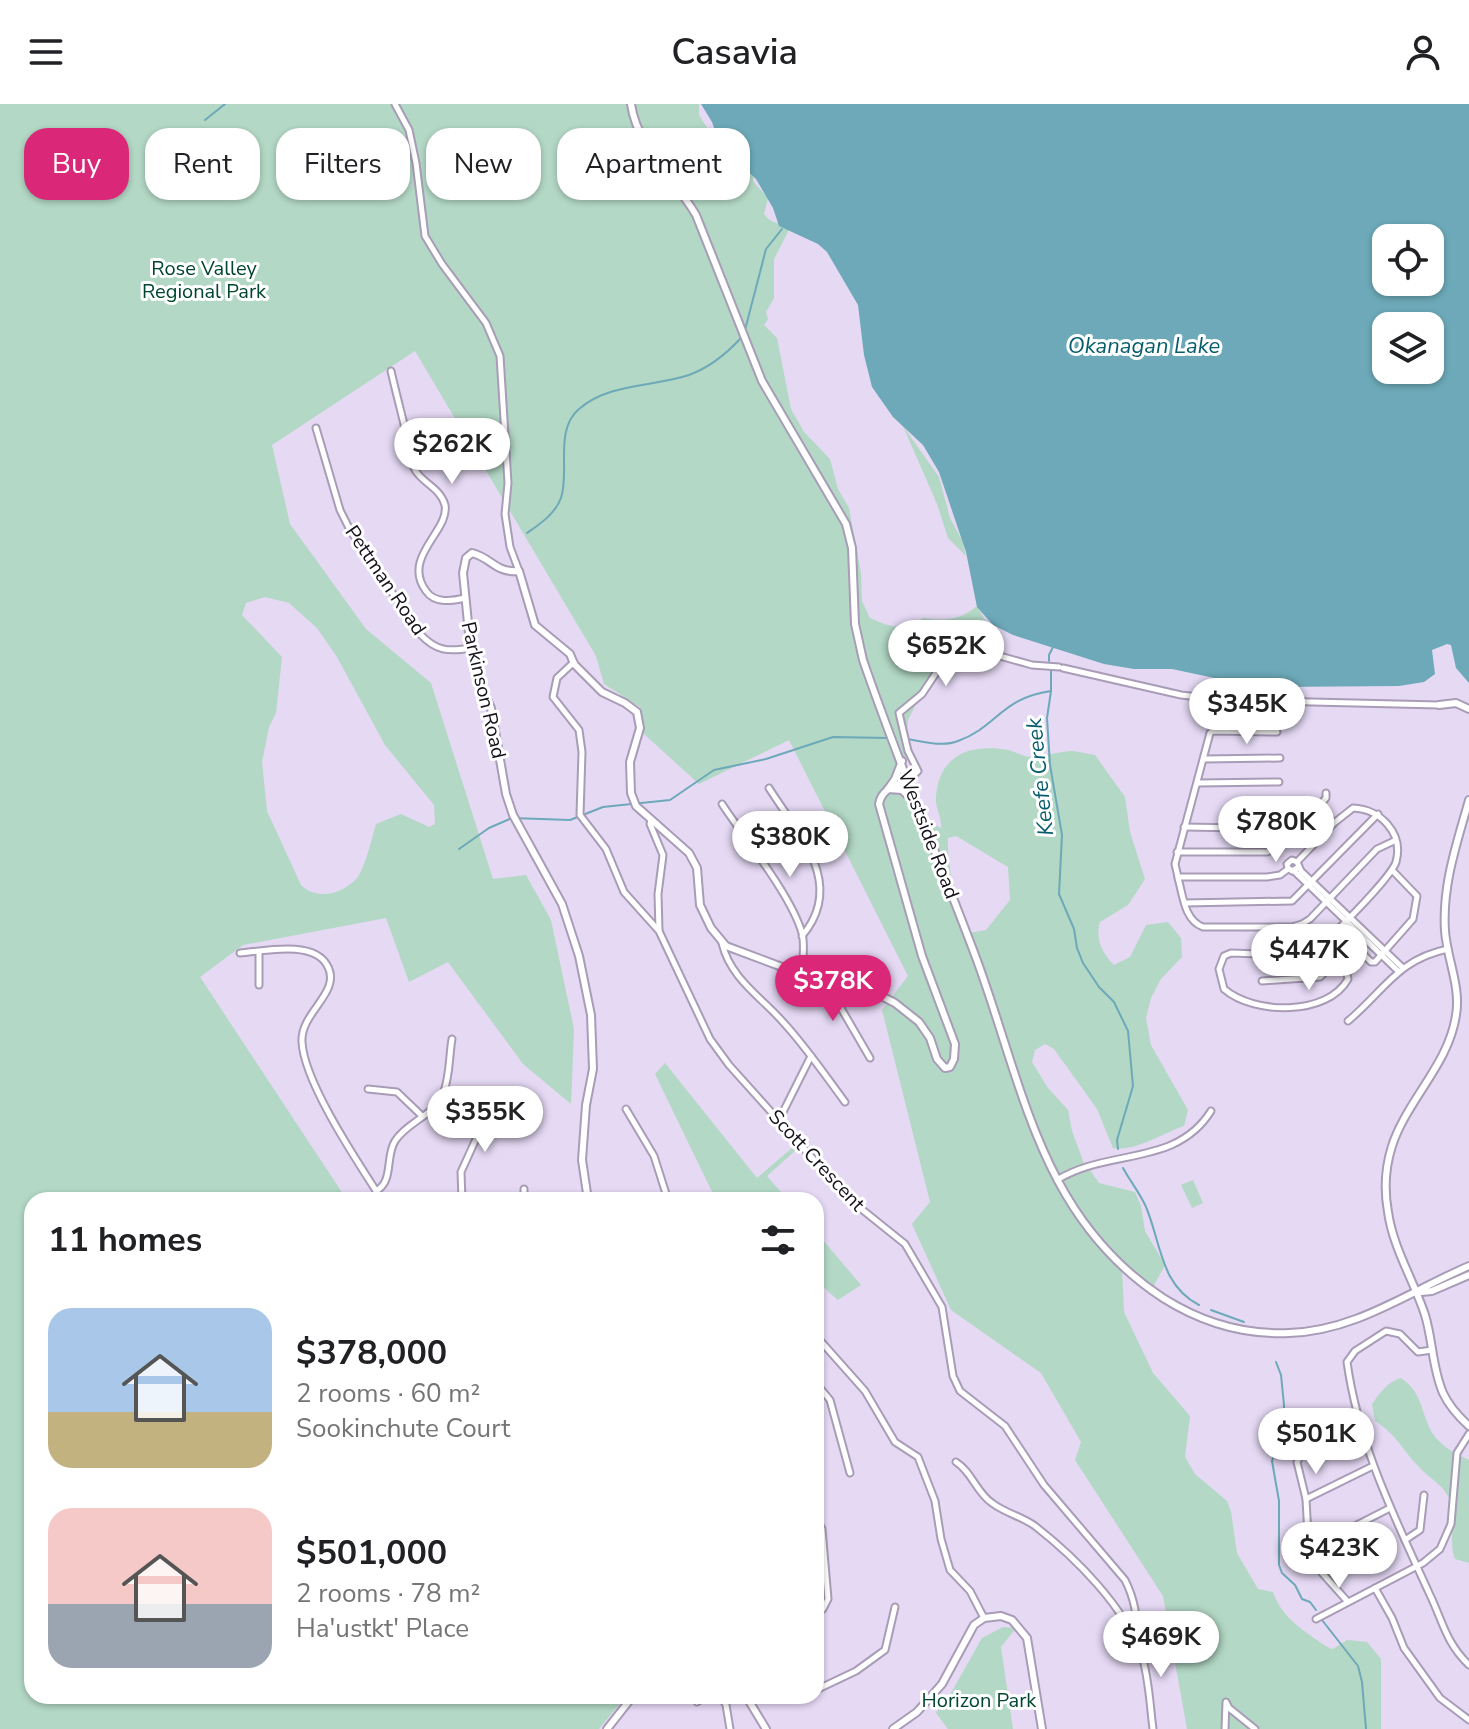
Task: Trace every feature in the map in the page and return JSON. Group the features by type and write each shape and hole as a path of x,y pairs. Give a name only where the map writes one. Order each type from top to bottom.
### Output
{"street":[{"path":"395,104 409,130 425,236 486,323 500,356 508,483 505,514 510,547 535,625 570,654 602,692 637,712 640,728 630,762 631,793 636,806 689,853 697,868 700,905 711,928 726,946 802,971 858,984 919,1022 942,1066 950,1067 955,1044 922,956 879,804 881,795 895,779 902,761"},
{"name":"Westside Road","path":"631,104 632,114 647,145 696,215 762,381 846,524 852,548 855,624 871,684 987,986 1044,1155 1056,1181 1085,1226 1123,1267 1173,1304 1213,1323 1261,1332 1316,1330 1347,1323 1417,1293 1430,1283 1469,1266"},
{"path":"391,371 414,468 438,490 446,512 420,559 423,587 436,599 448,601 465,598"},
{"name":"Pettman Road","path":"316,428 340,510 350,530 420,634 442,651 471,648"},
{"name":"Parkinson Road","path":"519,571 499,570 482,555 472,553 466,558 463,573 465,598 471,648 479,682 491,708 506,794 513,815 562,904 579,956 591,1015 593,1069 586,1105 582,1160 587,1192"},
{"path":"888,789 909,780 918,771 908,751 899,713 922,694 957,644 1032,665 1061,667 1181,695 1226,700 1456,703 1469,709"},
{"name":"Scott Crescent","path":"574,662 557,678 553,697 579,730 582,752 580,815 606,849 624,892 659,931 710,1039 849,1199 896,1235 914,1256 942,1307 955,1384 967,1398 1005,1426 1044,1485 1125,1580 1138,1627 1134,1637"},
{"path":"1277,732 1210,733 1175,864 1190,919 1203,927 1292,927 1310,919 1377,849 1394,841"},
{"path":"1205,759 1280,758"},
{"path":"1198,783 1279,782"},
{"path":"769,788 808,848 818,873 818,908 814,922 802,936"},
{"path":"888,789 902,790 919,808"},
{"path":"1177,852 1267,852 1281,845 1326,798 1326,793"},
{"path":"1469,800 1446,881 1445,933 1457,997 1453,1029 1446,1048 1401,1125 1390,1155 1386,1179 1389,1222 1427,1322 1439,1382 1446,1400 1469,1426"},
{"path":"722,804 787,901 802,936 802,971"},
{"path":"1318,807 1334,823"},
{"path":"1178,877 1280,875 1295,867 1334,823 1353,808 1378,814 1390,827 1394,841 1397,853 1392,870 1322,945 1304,953 1231,953 1224,956 1219,969 1224,989 1262,1007 1314,1005 1343,989 1348,979 1345,966 1322,945"},
{"path":"1185,903 1284,903 1299,896 1378,814"},
{"path":"651,819 650,824 663,855 658,894 659,931"},
{"path":"1184,827 1242,828"},
{"path":"1295,867 1400,969"},
{"path":"1356,947 1371,962 1375,962 1413,919 1418,902 1414,890 1392,870"},
{"path":"722,941 725,956 748,988 783,1021 845,1102"},
{"path":"1348,1021 1400,969 1429,953 1448,949"},
{"path":"259,952 259,985"},
{"path":"240,953 310,952 319,955 328,966 332,981 306,1019 302,1028 302,1044 308,1065 337,1127 376,1191 383,1187 387,1178 393,1143 401,1132 438,1104 445,1091 452,1039"},
{"path":"1262,981 1320,977 1338,959"},
{"path":"832,978 838,1003 870,1058"},
{"path":"779,1120 811,1056"},
{"path":"368,1089 397,1092 422,1116"},
{"path":"462,1192 461,1172 491,1106"},
{"path":"626,1109 654,1156 665,1192"},
{"path":"1056,1181 1093,1165 1176,1145 1199,1129 1211,1111"},
{"name":"Westside Road","path":"1417,1293 1432,1291 1469,1275"},
{"path":"1432,1350 1418,1352 1400,1334 1386,1331 1349,1357 1349,1372 1373,1466 1390,1508 1433,1601 1442,1628 1469,1665"},
{"path":"824,1345 865,1391 895,1442 918,1457 935,1501 950,1570 970,1591 984,1618"},
{"path":"824,1393 830,1400 850,1473"},
{"path":"1348,1602 1315,1565 1308,1550 1306,1499 1297,1462 1299,1455 1361,1426"},
{"path":"1316,1619 1436,1554 1449,1534 1455,1461 1469,1434"},
{"path":"956,1462 963,1466 990,1503 1036,1527 1110,1597 1134,1637 1143,1660 1153,1729"},
{"path":"1306,1499 1373,1466"},
{"path":"1405,1540 1420,1530 1424,1495"},
{"path":"1308,1550 1390,1508"},
{"path":"824,1552 828,1599 824,1607"},
{"path":"1375,1588 1411,1659 1440,1698 1469,1720"},
{"path":"824,1686 856,1671 885,1650 895,1607"},
{"path":"893,1729 930,1698 952,1667 974,1625 984,1618 1001,1616 1012,1620 1027,1638 1042,1729"},
{"path":"1225,1729 1226,1702 1255,1729"},
{"path":"607,1729 627,1704"},
{"path":"725,1704 730,1729"},
{"path":"751,1704 766,1729"}],"green space":[{"name":"Rose Valley Regional Park","path":"0,104 699,104 699,115 707,128 557,128 557,200 750,200 750,171 753,174 753,181 768,198 766,217 791,226 774,259 774,298 766,312 768,319 764,325 777,338 791,409 804,432 830,459 838,489 849,508 861,573 862,601 870,618 890,626 903,627 923,618 958,617 977,606 985,620 961,642 953,657 918,700 908,720 904,773 908,792 930,823 941,828 936,805 938,783 943,771 959,755 981,748 994,748 1032,757 1070,751 1095,755 1125,797 1130,832 1145,879 1128,905 1100,922 1099,940 1103,951 1114,965 1130,957 1146,925 1168,922 1181,938 1182,957 1161,979 1151,998 1146,1018 1151,1045 1188,1110 1184,1126 1140,1145 1113,1148 1097,1109 1054,1049 1045,1044 1035,1050 1032,1062 1048,1088 1068,1110 1086,1169 1099,1183 1135,1192 1145,1231 1165,1265 1151,1291 1122,1268 1124,1312 1153,1373 1190,1416 1185,1457 1195,1474 1227,1501 1237,1553 1258,1589 1273,1592 1289,1618 1329,1648 1333,1649 1347,1640 1367,1642 1381,1659 1381,1729 1187,1729 1163,1596 1075,1460 1081,1442 1041,1373 951,1310 912,1224 930,1202 882,1010 908,976 789,740 699,784 644,734 640,707 604,684 596,656 415,351 272,445 290,524 366,629 431,683 493,879 526,875 551,920 574,1029 571,1104 523,1064 448,962 409,982 386,918 243,945 200,977 342,1192 24,1192 24,1704 619,1704 599,1729 0,1729","holes":["265,597 289,603 317,628 337,657 385,745 434,805 435,824 429,827 401,814 376,824 357,878 345,888 330,894 315,893 301,885 267,811 262,762 269,727 276,713 282,657 242,615 246,603","956,836 1008,867 1010,900 986,930 969,933 959,919 948,838"]},
{"path":"903,426 939,477 950,518 962,540 966,556 948,538 937,504"},
{"path":"665,1063 757,1178 793,1147 796,1150 767,1176 781,1192 712,1192 655,1074"},
{"path":"1193,1180 1203,1203 1192,1208 1181,1185"},
{"path":"824,1241 861,1285 838,1300 824,1288"},
{"path":"1401,1378 1416,1393 1434,1435 1447,1448 1469,1460 1469,1563 1455,1559 1451,1503 1445,1492 1375,1421 1372,1404 1388,1385"},
{"name":"Horizon Park","path":"1003,1627 1016,1628 1001,1647 1013,1729 948,1729 936,1713 982,1638"}],"water":[{"name":"Okanagan Lake","path":"701,104 1469,104 1469,683 1456,668 1451,645 1447,644 1432,650 1435,674 1424,682 1399,686 1275,687 1172,669 1134,669 1104,664 1013,635 993,625 977,607 966,552 939,472 923,445 893,417 872,387 864,355 858,305 827,252 818,244 779,226 773,208 750,173 750,128 714,128"}],"waterway":[{"path":"205,120 225,104"},
{"path":"745,330 766,249 782,229"},
{"path":"527,533 551,514 561,498 567,428 579,409 604,394 696,372 717,360 740,339"},
{"name":"Keefe Creek","path":"1049,661 1053,647"},
{"name":"Keefe Creek","path":"1051,669 1047,718 1050,765 1062,835 1059,894 1074,929 1083,963 1099,987 1114,1002 1128,1031 1133,1086 1117,1140 1118,1149"},
{"path":"908,739 940,744 958,741 1021,700 1051,691"},
{"path":"459,849 489,828 512,818 570,820 603,807 670,800 714,770 766,759 833,737 888,738"},
{"name":"Keefe Creek","path":"1123,1168 1146,1207 1169,1274 1176,1286 1199,1305"},
{"name":"Keefe Creek","path":"1211,1310 1244,1322"},
{"name":"Keefe Creek","path":"1276,1362 1281,1375 1284,1405 1284,1426 1272,1461 1279,1501 1279,1565 1302,1599 1310,1602 1316,1610"},
{"name":"Keefe Creek","path":"1322,1620 1358,1666 1366,1729"}]}
